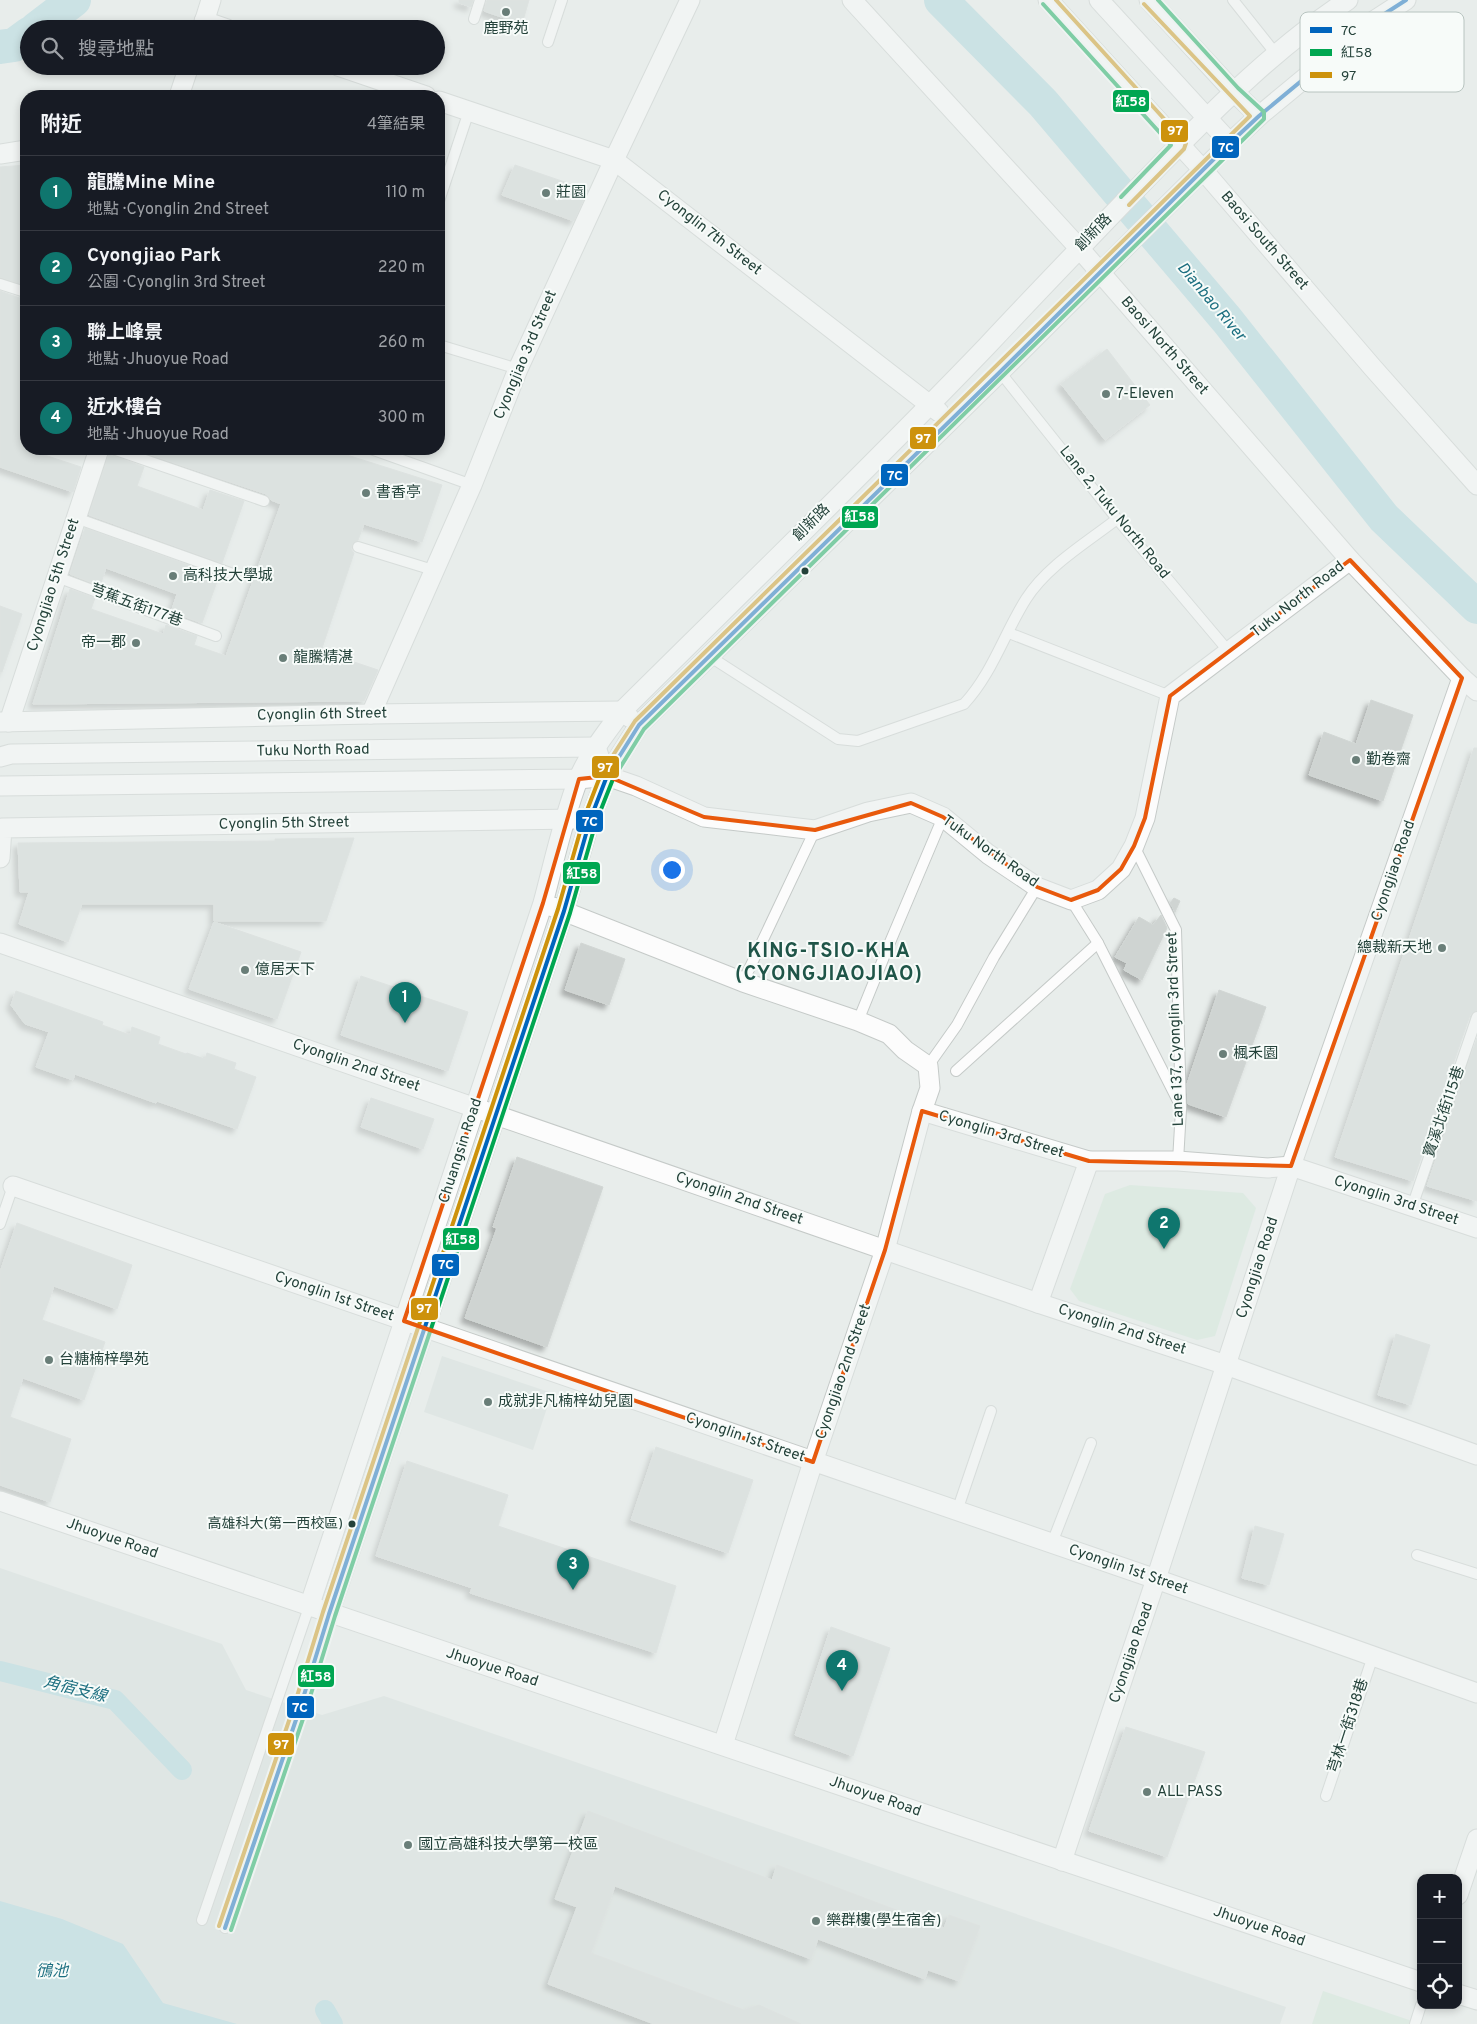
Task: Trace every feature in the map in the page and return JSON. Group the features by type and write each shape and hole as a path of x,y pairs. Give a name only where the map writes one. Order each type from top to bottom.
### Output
{"street":[{"path":"205,20 211,0"},
{"name":"Cyongjiao 3rd Street","path":"370,714 472,485 518,369 690,0"},
{"name":"Baosi North Street","path":"852,0 1106,265 1350,560 1462,678 1477,691"},
{"name":"Baosi South Street","path":"1048,0 1174,151 1198,175 1477,485"},
{"path":"1100,0 1230,143"},
{"path":"1149,0 1234,92 1259,116"},
{"name":"創新路","path":"1330,12 1348,0"},
{"name":"創新路","path":"1387,12 1406,0"},
{"name":"創新路","path":"579,778 596,747 622,711 931,404 1085,242 1207,118 1276,54 1300,35"},
{"path":"181,90 186,75"},
{"path":"364,75 408,90"},
{"name":"創新路","path":"1106,265 1230,143 1300,82"},
{"name":"Cyonglin 7th Street","path":"445,102 614,160 931,404 949,421"},
{"path":"0,154 20,151"},
{"name":"Chuangsin Road","path":"330,1614 564,911 590,820 607,776 639,725 1000,372 1106,265"},
{"name":"Cyongjiao 5th Street","path":"4,722 57,577 97,455"},
{"name":"Tuku North Road","path":"1170,696 1230,653 1350,560"},
{"name":"Cyongjiao Road","path":"1062,1861 1291,1166 1462,678"},
{"path":"1071,900 1098,890 1121,869 1134,846 1145,818 1170,696"},
{"path":"622,711 639,725"},
{"name":"Cyonglin 6th Street","path":"4,722 622,711"},
{"path":"596,747 607,776"},
{"name":"Tuku North Road","path":"0,757 11,754 596,747"},
{"name":"Tuku North Road","path":"0,786 579,778 607,776 636,786 704,817 815,830 868,812 911,803 944,818 988,854 1038,887 1071,900"},
{"name":"Chuangsin Road","path":"308,1607 543,903 565,819 579,778"},
{"name":"Cyonglin 5th Street","path":"0,858 2,828 590,820"},
{"path":"543,903 744,982 858,1021 889,1034 905,1050 928,1066"},
{"name":"Cyonglin 2nd Street","path":"0,943 1038,1303 1226,1365 1477,1455"},
{"name":"Cyonglin 3rd Street","path":"928,1066 930,1088 922,1111 1089,1161 1178,1161 1268,1168 1291,1166 1477,1228"},
{"name":"Cyongjiao 2nd Street","path":"723,1745 813,1462 885,1250 922,1111"},
{"path":"1038,1303 1089,1161"},
{"name":"Cyonglin 1st Street","path":"13,1186 1156,1579 1477,1693"},
{"name":"Jhuoyue Road","path":"0,1501 308,1607 723,1745 1417,1981"},
{"path":"1462,1883 1477,1839"},
{"path":"1462,1995 1477,2000"}],"lane":[{"path":"474,19 480,0"},
{"path":"548,42 562,0"},
{"path":"1233,0 1276,54"},
{"path":"445,183 469,111"},
{"path":"0,284 20,290"},
{"path":"445,347 518,369"},
{"name":"Lane 2, Tuku North Road","path":"1000,372 1117,519 1230,653"},
{"path":"131,455 264,501"},
{"path":"388,455 472,485"},
{"path":"76,518 233,574"},
{"path":"708,656 838,739 858,741 964,704 976,690 1026,599 1050,571 1117,519"},
{"path":"358,547 433,570"},
{"name":"芎蕉五街177巷","path":"57,577 216,636"},
{"path":"1009,633 1170,696"},
{"path":"858,1021 888,946 944,818"},
{"path":"744,982 815,830"},
{"name":"Lane 137, Cyonglin 3rd Street","path":"1134,846 1176,930 1182,1109 1178,1161"},
{"path":"928,1066 957,1025 994,957 1038,887"},
{"path":"1071,900 1098,943 1182,1109"},
{"path":"956,1071 1098,943"},
{"name":"寶溪北街115巷","path":"1412,1207 1477,1017"},
{"path":"0,1224 13,1186"},
{"path":"958,1511 991,1411"},
{"path":"1052,1543 1091,1443"},
{"path":"1417,1555 1477,1574"},
{"path":"202,1920 308,1607"},
{"path":"225,1928 330,1614"},
{"name":"芎林一街318巷","path":"1326,1796 1373,1656"},
{"path":"1415,2024 1420,2009"}],"highlighted area":[{"path":"1350,560 1462,678 1291,1166 1089,1161 922,1111 885,1250 813,1462 404,1321 543,903 579,779 607,776 704,817 815,830 911,803 943,817 1037,887 1071,900 1098,890 1121,869 1134,846 1145,818 1170,696"}],"shaded area":[{"name":"成就非凡楠梓幼兒園","path":"442,1356 552,1393 533,1450 424,1412"},
{"name":"國立高雄科技大學第一校區","path":"0,1568 222,1644 246,1690 322,1715 384,1696 1286,2007 1280,2024 0,2024"}],"green space":[{"path":"1130,1185 1243,1193 1256,1208 1215,1336 1197,1340 1079,1301 1070,1289 1105,1194"},
{"path":"1323,1991 1421,2024 1312,2024"}],"water":[{"name":"鴴池","path":"0,1901 62,1919 123,1944 163,2003 237,2024 0,2024"}],"building":[{"path":"459,0 473,0 471,7 459,3"},
{"name":"鹿野苑","path":"487,0 529,0 522,24 484,11"},
{"path":"20,165 20,284 0,277 0,167"},
{"name":"莊園","path":"515,165 588,190 574,221 502,195"},
{"path":"0,291 20,298 20,455 44,455 81,467 73,492 0,467"},
{"name":"7-Eleven","path":"1107,349 1150,405 1105,440 1061,384"},
{"name":"高科技大學城","path":"109,455 144,467 137,486 203,510 210,490 244,501 222,563 89,515"},
{"path":"151,455 347,455 442,485 422,542 364,524 358,540 352,545 351,549 354,553 321,651 378,670 364,701 33,704 70,589 95,598 91,609 163,634 166,625 197,636 194,645 226,656 281,504 271,500 266,494"},
{"name":"高科技大學城","path":"85,528 219,576 202,623 171,612 177,594 106,568 100,586 70,574"},
{"path":"0,606 22,614 2,672 0,672"},
{"name":"勤卷齋","path":"1371,700 1413,715 1383,801 1309,775 1324,732 1356,744"},
{"name":"總裁新天地","path":"1474,748 1477,748 1477,1010 1470,1015 1413,1181 1335,1157"},
{"path":"354,838 326,921 214,921 214,904 82,904 68,942 19,924 29,892 20,892 18,843 275,841 275,839"},
{"path":"1174,898 1180,901 1175,912 1170,903"},
{"path":"1161,915 1167,928 1142,980 1124,970 1127,963 1115,957 1139,917 1153,925"},
{"name":"億居天下","path":"214,922 301,952 277,1019 189,989"},
{"path":"581,943 625,959 609,1005 565,990"},
{"path":"361,976 468,1012 448,1071 341,1035"},
{"name":"楓禾園","path":"1219,990 1266,1007 1226,1117 1188,1104 1187,1084"},
{"path":"16,991 103,1022 102,1025 130,1035 132,1027 160,1037 158,1044 186,1054 205,1059 207,1053 236,1063 234,1069 256,1077 237,1129 75,1074 73,1080 36,1067 49,1032 25,1024 11,1005"},
{"path":"1477,1038 1477,1201 1427,1186"},
{"path":"371,1098 434,1119 423,1149 361,1127"},
{"path":"517,1157 603,1187 547,1347 465,1318 497,1228 493,1227"},
{"name":"台糖楠梓學苑","path":"17,1223 132,1265 117,1309 54,1286 42,1320 105,1342 84,1400 23,1378 10,1417 71,1439 50,1502 0,1485 0,1272"},
{"path":"1396,1334 1430,1345 1411,1405 1378,1395"},
{"path":"656,1447 753,1480 728,1553 631,1520"},
{"path":"407,1461 508,1495 498,1526 676,1586 656,1653 470,1593 472,1588 376,1556"},
{"path":"1255,1526 1284,1534 1269,1585 1242,1578"},
{"path":"831,1627 890,1648 853,1756 795,1735"},
{"name":"ALL PASS","path":"1126,1727 1205,1752 1167,1857 1089,1831"},
{"name":"樂群樓(學生宿舍)","path":"588,1811 772,1880 777,1865 944,1928 949,1915 980,1926 959,1981 928,1970 925,1979 818,1939 811,1959 615,1886 591,1953 744,2010 759,2005 801,2024 654,2024 548,1984 577,1907 555,1899"}],"waterway":[{"name":"Dianbao River","path":"48,20 74,0"},
{"name":"Dianbao River","path":"941,0 1043,103 1227,320 1384,518 1477,607"},
{"name":"Dianbao River","path":"0,47 14,45 20,41"},
{"name":"角宿支線","path":"0,1671 115,1700 182,1770"},
{"name":"角宿支線","path":"325,2010 333,2024"}],"transit line":[{"name":"97","path":"1056,0 1186,143 1184,149 1129,205"},
{"name":"紅58","path":"231,1930 306,1710 335,1616 570,913 596,822 613,779 644,729 1264,119 1264,112 1238,88 1158,0"},
{"name":"7C","path":"1387,12 1406,0"},
{"name":"紅58","path":"1043,4 1171,145 1121,197"},
{"name":"97","path":"219,1926 294,1706 323,1612 558,909 584,818 601,774 635,721 1250,116 1144,4"},
{"name":"7C","path":"225,1928 300,1708 329,1614 564,911 590,820 607,776 639,725 1000,372 1230,143 1300,82"}],"place":[{"name":"鹿野苑","path":"506,12"},
{"name":"莊園","path":"546,193"},
{"name":"7-Eleven","path":"1106,394"},
{"name":"書香亭","path":"366,493"},
{"name":"高科技大學城","path":"173,576"},
{"name":"帝一郡","path":"136,643"},
{"name":"龍騰精湛","path":"283,658"},
{"name":"勤卷齋","path":"1356,760"},
{"name":"總裁新天地","path":"1442,948"},
{"name":"億居天下","path":"245,970"},
{"name":"龍騰Mine Mine","path":"405,1023"},
{"name":"楓禾園","path":"1223,1054"},
{"name":"Cyongjiao Park","path":"1164,1249"},
{"name":"台糖楠梓學苑","path":"49,1360"},
{"name":"成就非凡楠梓幼兒園","path":"488,1402"},
{"name":"高雄科大(第一西校區)","path":"352,1524"},
{"name":"聯上峰景","path":"573,1590"},
{"name":"近水樓台","path":"842,1691"},
{"name":"ALL PASS","path":"1147,1792"},
{"name":"國立高雄科技大學第一校區","path":"408,1845"},
{"name":"樂群樓(學生宿舍)","path":"816,1921"}],"district":[{"name":"KING-TSIO-KHA (CYONGJIAOJIAO)","path":"829,964"}]}
